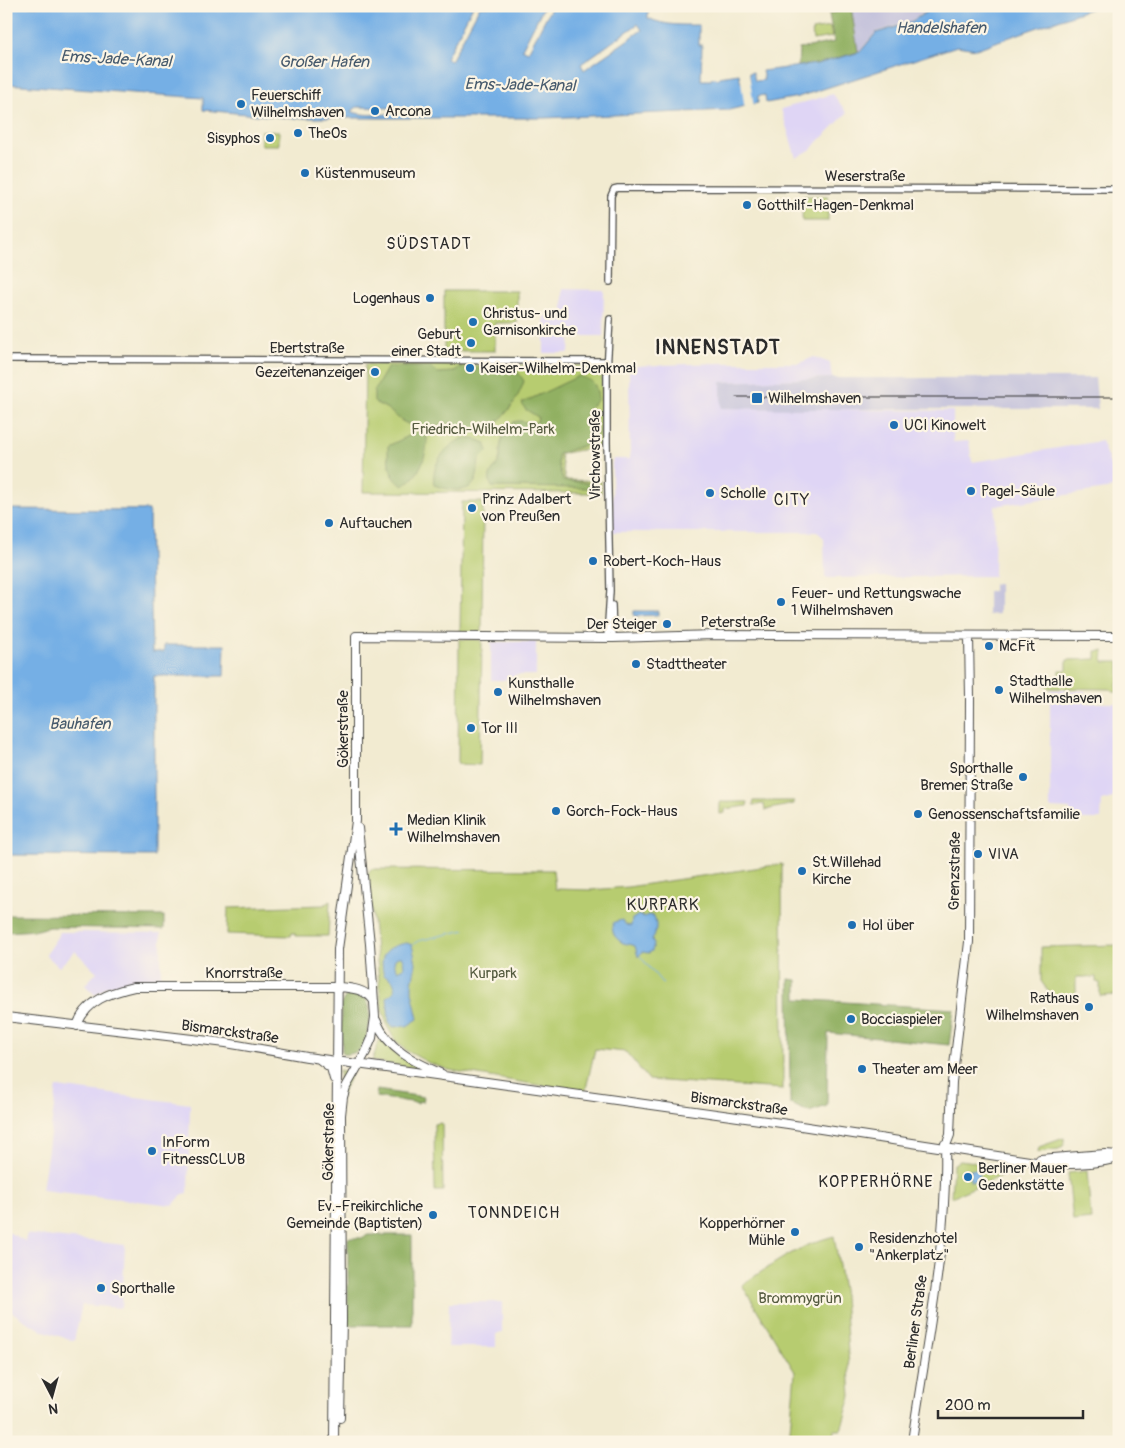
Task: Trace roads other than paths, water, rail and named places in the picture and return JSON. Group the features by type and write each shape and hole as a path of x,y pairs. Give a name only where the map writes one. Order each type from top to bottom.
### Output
{"main road":[{"name":"Peterstraße","path":"356,636 610,638 714,635 1119,636"},
{"name":"Gökerstraße","path":"339,1442 343,1097 346,1087 360,1064 372,1038 374,1017 362,867 356,821 356,636"},
{"name":"Grenzstraße","path":"946,1148 950,1135 950,1105 969,942 969,636"},
{"name":"Gökerstraße","path":"334,1442 336,1082 339,938 356,821"},
{"name":"Knorrstraße","path":"77,1026 87,1010 108,993 134,986 338,986 358,989"},
{"path":"338,1001 348,992 358,989 369,995 374,1002"},
{"name":"Bismarckstraße","path":"6,1017 226,1043 318,1058 1026,1160 1059,1164 1104,1162 1119,1156"},
{"name":"Bismarckstraße","path":"374,1017 384,1037 396,1049 408,1057 449,1076"},
{"path":"318,1058 331,1068 336,1082"},
{"name":"Berliner Straße","path":"912,1442 939,1260 944,1206 946,1148"}],"street":[{"name":"Weserstraße","path":"610,282 612,192 623,188 1119,189"},
{"name":"Virchowstraße","path":"610,319 607,489 610,591 613,616 610,638"},
{"name":"Ebertstraße","path":"6,360 608,361"}],"water":[{"name":"Großer Hafen","path":"6,6 473,6 446,58 451,61 480,6 544,6 522,49 528,52 552,6 648,6 648,18 654,21 699,25 699,45 702,45 701,80 716,78 718,80 719,77 739,74 741,83 750,81 749,73 753,72 755,81 764,80 762,71 817,64 860,52 876,33 909,23 936,6 1098,6 976,49 957,46 798,97 766,103 765,95 758,96 758,103 729,110 544,118 290,118 203,110 203,98 6,84","holes":["638,24 642,30 584,70 581,64","357,107 392,108 398,111 382,115 367,115 352,111"]},
{"name":"Bauhafen","path":"6,509 149,510 152,652 164,652 164,645 225,645 224,676 154,676 154,856 9,855 8,773 6,773"},
{"path":"634,611 658,611 658,615 634,616"},
{"path":"639,915 644,917 648,915 654,916 656,928 652,939 654,944 652,951 649,953 642,952 638,957 635,946 620,941 615,936 612,928 614,922 622,920 626,925 631,926 632,919"},
{"path":"407,943 412,945 416,963 412,992 418,1019 407,1026 393,1027 389,1022 387,997 395,991 395,985 390,978 384,975 382,962 383,956 389,949","holes":["403,957 404,968 398,971 394,963 395,959"]},
{"path":"979,1169 980,1181 970,1181 970,1170"}],"waterway":[{"path":"412,945 418,941 465,930"},
{"path":"640,956 663,984"}],"railway":[{"path":"736,397 1119,397"}],"place":[{"name":"Feuerschiff Wilhelmshaven","path":"241,104"},
{"name":"Arcona","path":"375,111"},
{"name":"TheOs","path":"298,133"},
{"name":"Sisyphos","path":"270,138"},
{"name":"Küstenmuseum","path":"305,173"},
{"name":"Gotthilf-Hagen-Denkmal","path":"747,205"},
{"name":"Logenhaus","path":"430,298"},
{"name":"Christus- und Garnisonkirche","path":"473,322"},
{"name":"Geburt einer Stadt","path":"471,343"},
{"name":"Kaiser-Wilhelm-Denkmal","path":"470,368"},
{"name":"Gezeitenanzeiger","path":"375,372"},
{"name":"Wilhelmshaven","path":"757,398"},
{"name":"UCI Kinowelt","path":"894,425"},
{"name":"Pagel-Säule","path":"971,491"},
{"name":"Scholle","path":"710,493"},
{"name":"Prinz Adalbert von Preußen","path":"472,508"},
{"name":"Auftauchen","path":"329,523"},
{"name":"Robert-Koch-Haus","path":"593,561"},
{"name":"Feuer- und Rettungswache 1 Wilhelmshaven","path":"781,602"},
{"name":"Der Steiger","path":"667,624"},
{"name":"McFit","path":"989,646"},
{"name":"Stadttheater","path":"636,664"},
{"name":"Stadthalle Wilhelmshaven","path":"999,690"},
{"name":"Kunsthalle Wilhelmshaven","path":"498,692"},
{"name":"Tor III","path":"471,728"},
{"name":"Sporthalle Bremer Straße","path":"1023,777"},
{"name":"Gorch-Fock-Haus","path":"556,811"},
{"name":"Genossenschaftsfamilie","path":"918,814"},
{"name":"Median Klinik Wilhelmshaven","path":"396,829"},
{"name":"VIVA","path":"978,854"},
{"name":"St.Willehad Kirche","path":"802,871"},
{"name":"Hol über","path":"852,925"},
{"name":"Rathaus Wilhelmshaven","path":"1089,1007"},
{"name":"Bocciaspieler","path":"851,1019"},
{"name":"Theater am Meer","path":"862,1069"},
{"name":"InForm FitnessCLUB","path":"152,1151"},
{"name":"Berliner Mauer Gedenkstätte","path":"968,1177"},
{"name":"Ev.-Freikirchliche Gemeinde (Baptisten)","path":"433,1215"},
{"name":"Kopperhörner Mühle","path":"795,1232"},
{"name":"Residenzhotel \"Ankerplatz\"","path":"859,1247"},
{"name":"Sporthalle","path":"101,1288"}],"district":[{"name":"SÜDSTADT","path":"429,244"},
{"name":"INNENSTADT","path":"718,347"},
{"name":"CITY","path":"792,500"},
{"name":"KURPARK","path":"663,905"},
{"name":"KOPPERHÖRNE","path":"876,1182"},
{"name":"TONNDEICH","path":"514,1213"}],"water label":[{"name":"Handelshafen","path":"941,28"},
{"name":"Ems-Jade-Kanal","path":"116,59"},
{"name":"Ems-Jade-Kanal","path":"520,85"}],"park label":[{"name":"Friedrich-Wilhelm-Park","path":"483,429"},
{"name":"Kurpark","path":"493,973"},
{"name":"Brommygrün","path":"800,1298"}]}
